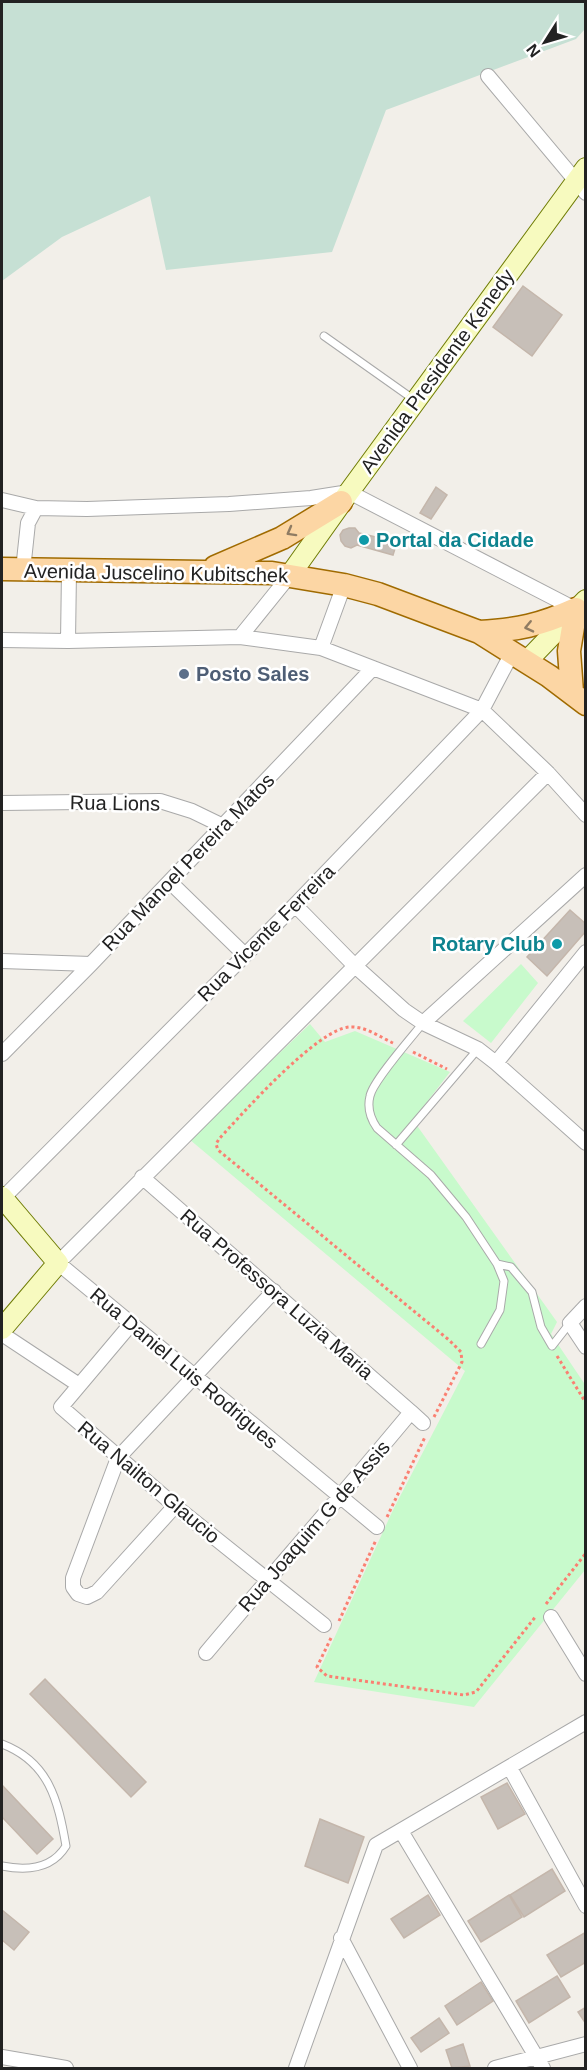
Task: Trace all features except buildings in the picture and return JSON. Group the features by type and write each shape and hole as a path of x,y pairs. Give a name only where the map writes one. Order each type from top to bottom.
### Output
{"main road":[{"path":"206,570 282,538 345,497"},
{"name":"Avenida Juscelino Kubitschek","path":"12,570 206,570 272,573 344,585 378,594 479,632 579,698"},
{"path":"479,632 532,626 582,608"},
{"path":"579,698 569,651 582,608"}],"street":[{"path":"488,76 582,180"},
{"name":"Avenida Presidente Kenedy","path":"290,575 415,401 582,180"},
{"path":"2,500 36,508 229,504 345,497 582,608"},
{"path":"12,570 28,523 36,508"},
{"path":"68,641 69,571"},
{"path":"240,637 290,575"},
{"path":"321,648 344,585"},
{"name":"Rua Vicente Ferreira","path":"2,1198 296,905 482,710 519,657 582,608"},
{"path":"2,640 68,641 240,637 321,648 482,710 548,773 585,815"},
{"name":"Rua Manoel Pereira Matos","path":"2,1054 170,882 373,668"},
{"path":"79,1385 2,1331 58,1263 142,1177 548,773"},
{"name":"Rua Lions","path":"2,803 160,801 192,811 223,826"},
{"path":"423,1023 585,875"},
{"path":"170,882 245,955"},
{"path":"296,905 354,965 404,1010 423,1023 478,1049 584,1139"},
{"path":"496,1063 585,952"},
{"path":"2,961 91,964"},
{"name":"Rua Professora Luzia Maria","path":"142,1177 411,1412"},
{"name":"Rua Daniel Luis Rodrigues","path":"2,1198 58,1263 340,1497 381,1526"},
{"path":"175,1506 97,1592 87,1597 78,1594 73,1587 74,1578 118,1458 274,1291"},
{"path":"585,1306 570,1323 585,1347"},
{"name":"Rua Nailton Glaucio","path":"131,1324 60,1407 175,1506 331,1629"},
{"path":"411,1412 423,1424"},
{"name":"Rua Joaquim G de Assis","path":"206,1653 411,1412"},
{"path":"544,1613 585,1674"},
{"path":"296,2068 376,1845 585,1722"},
{"path":"510,1768 585,1906"},
{"path":"401,1831 539,2062"},
{"path":"341,1938 410,2068"},
{"path":"495,2068 539,2062 585,2044"},
{"path":"2,2057 66,2068"}],"lane":[{"path":"324,336 415,401"},
{"path":"423,1023 372,1090 369,1098 371,1119 376,1128 431,1175 466,1217 497,1264 504,1281 500,1310 481,1344"},
{"path":"396,1145 478,1049"},
{"path":"497,1264 511,1267 532,1292 541,1327 552,1346 570,1323"},
{"path":"2,1744 16,1749 48,1779 61,1815 66,1846 60,1856 49,1864 36,1868 13,1869 2,1866"}],"path":[{"path":"456,1074 366,1030 350,1027 330,1034 263,1092 216,1144 218,1150 461,1352 462,1362 331,1629 317,1667 327,1676 464,1695 476,1692 544,1613 585,1553"},
{"path":"552,1346 585,1403"}],"green space":[{"path":"2,2 585,2 585,29 576,39 386,110 332,252 166,270 150,196 62,237 2,281"},
{"path":"521,964 538,983 491,1043 463,1021"},
{"path":"310,1024 325,1042 355,1031 450,1072 413,1120 557,1322 551,1334 586,1386 585,1570 474,1707 314,1682 393,1510 465,1371 189,1139"}],"place":[{"name":"Portal da Cidade","path":"364,540"},
{"name":"Posto Sales","path":"184,674"},
{"name":"Rotary Club","path":"557,944"}]}
